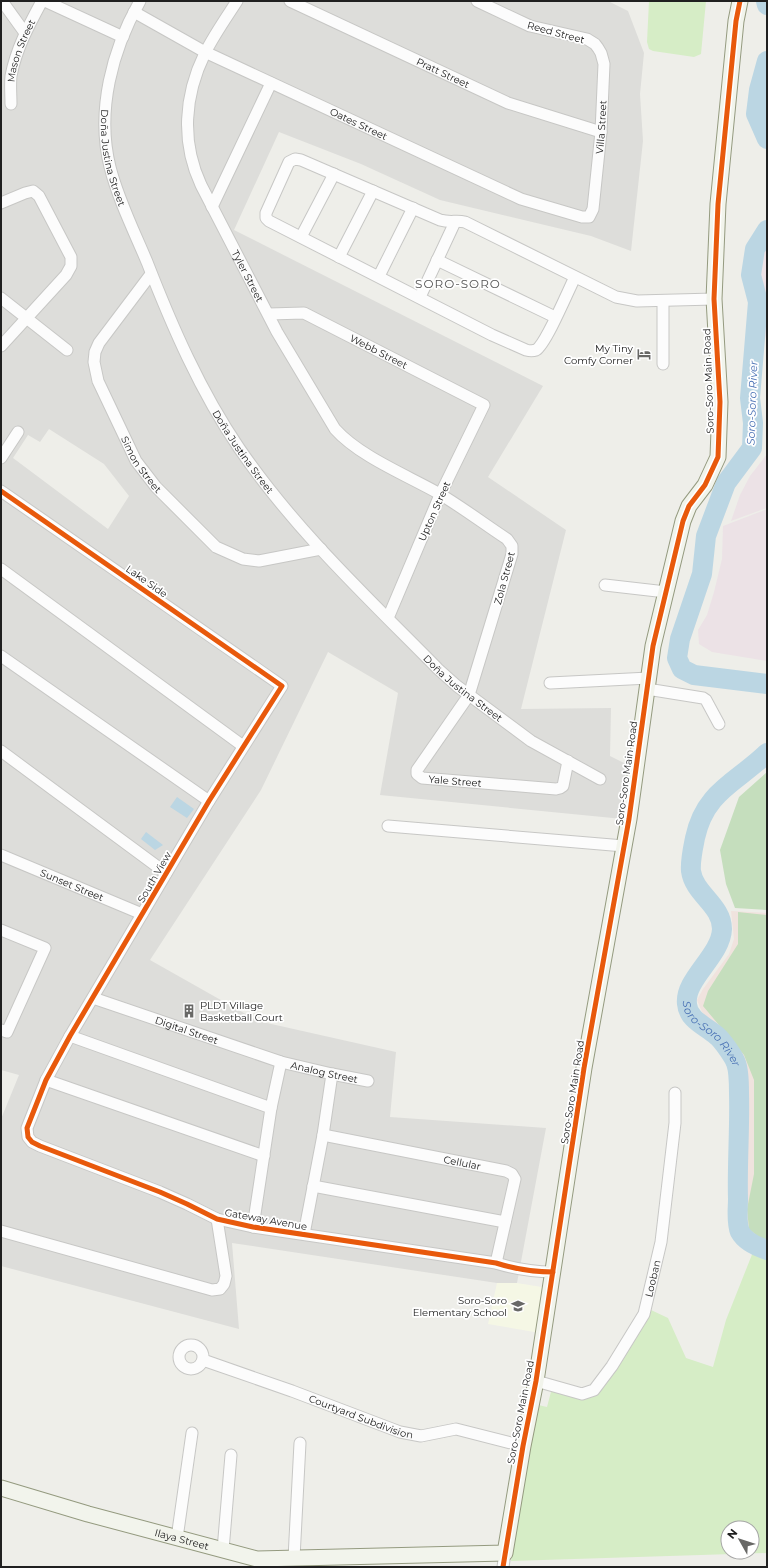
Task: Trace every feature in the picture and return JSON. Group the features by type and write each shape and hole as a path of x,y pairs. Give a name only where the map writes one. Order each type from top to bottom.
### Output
{"street":[{"path":"2,1 26,33"},
{"name":"Mason Street","path":"11,104 11,76 16,57 42,1"},
{"path":"45,1 123,37"},
{"name":"Doña Justina Street","path":"140,1 123,37 114,63 106,101 105,136 107,153 115,182 151,274 189,361 228,431 252,467 279,502 321,549 438,670 531,741 600,779"},
{"name":"Tyler Street","path":"237,1 205,52 197,70 191,90 188,107 187,132 194,169 212,207 269,314 277,332 326,415 340,435 359,450 440,495"},
{"name":"Pratt Street","path":"290,1 508,104 601,132"},
{"name":"Reed Street","path":"477,1 530,26 591,41"},
{"name":"Soro-Soro Main Road","path":"368,1557 504,1560 523,1446 536,1381 584,1068 637,768 653,646 688,506 705,485 718,457 720,402 714,299 718,204 736,21 740,1"},
{"name":"Oates Street","path":"134,12 205,52 521,200 582,217 589,217"},
{"name":"Villa Street","path":"589,217 593,210 601,132 604,64 601,52 591,41"},
{"path":"212,207 271,83"},
{"path":"575,277 556,317 540,345 537,349 531,351 518,347 492,335 379,276 301,238 266,218 268,209 286,166 291,160 301,160 440,220 449,223 465,222 616,297 627,300 663,301 714,299"},
{"path":"301,238 334,174"},
{"path":"339,257 373,191"},
{"path":"1,203 25,193 33,192 39,196 71,257 71,266 66,275 1,346"},
{"path":"379,276 413,208"},
{"path":"420,297 455,222"},
{"path":"437,260 556,317"},
{"name":"Simon Street","path":"151,274 101,339 95,352 94,362 98,381 139,465 156,487 208,540 220,549 238,558 248,561 259,561 321,549"},
{"path":"1,298 67,350"},
{"path":"663,301 663,364"},
{"name":"Webb Street","path":"269,314 304,313 484,405"},
{"name":"Upton Street","path":"388,618 440,495 484,405"},
{"path":"1,458 18,432"},
{"name":"Lake Side","path":"1,491 282,686"},
{"name":"Zola Street","path":"440,495 507,539 512,546 512,554 469,695"},
{"path":"1,569 244,746"},
{"path":"605,585 666,592"},
{"path":"1,656 209,801"},
{"path":"550,682 648,684 703,698 706,700 719,724"},
{"name":"South View","path":"46,1080 70,1036 209,801 282,686"},
{"name":"Yale Street","path":"469,695 418,770 419,777 556,789 563,786 568,761"},
{"path":"1,751 166,873"},
{"path":"388,826 624,846"},
{"name":"Sunset Street","path":"1,855 142,914"},
{"path":"1,930 45,948 8,1032 1,1030"},
{"name":"Digital Street","path":"93,998 281,1062"},
{"path":"70,1036 271,1108"},
{"path":"254,1227 271,1108 281,1062"},
{"name":"Analog Street","path":"281,1062 368,1081"},
{"path":"304,1234 323,1135 332,1074"},
{"path":"46,1080 264,1156"},
{"name":"Gateway Avenue","path":"46,1080 27,1128 28,1137 32,1142 160,1192 217,1219 254,1227 496,1263 513,1269 532,1272 553,1272"},
{"name":"Looban","path":"536,1381 582,1394 594,1390 612,1366 644,1314 661,1242 675,1123 675,1093"},
{"name":"Cellular","path":"323,1135 506,1170 512,1174 515,1179 496,1263"},
{"path":"313,1186 505,1222"},
{"path":"1,1231 212,1290 220,1289 224,1284 226,1276 217,1219"},
{"name":"Courtyard Subdivision","path":"203,1360 292,1391 400,1432 420,1436 456,1429 523,1446"},
{"path":"177,1538 192,1433"},
{"path":"294,1558 300,1443"},
{"path":"223,1550 231,1455"},
{"name":"Ilaya Street","path":"1,1488 257,1559 368,1557"}],"shaded area":[{"path":"1,1 608,1 628,11 644,53 640,94 643,141 631,251 591,236 440,200 361,164 279,132 234,230 543,386 488,477 566,530 521,709 611,708 610,756 632,767 623,819 380,795 398,693 328,652 261,790 150,960 258,1021 396,1052 390,1117 546,1128 517,1283 497,1283 232,1243 239,1329 1,1266 1,1119 19,1075 1,1070","holes":["49,429 104,464 129,496 108,529 13,458 28,435 40,442"]},
{"path":"767,239 767,344 764,330 759,256"},
{"path":"767,454 767,508 731,521 740,495 750,476"},
{"path":"767,509 767,661 712,652 699,644 698,630 707,615 722,559 723,526"},
{"path":"731,911 767,913 767,1244 758,1240 744,1227 742,1212 744,1070 738,1054 702,1012 697,1000 703,989 729,954 734,939"},
{"name":"Soro-Soro Elementary School","path":"497,1283 517,1283 548,1288 540,1333 488,1324"}],"green space":[{"path":"649,1 706,1 701,54 694,57 653,51 649,49 647,42"},
{"path":"767,772 767,910 735,908 726,884 720,850 739,797"},
{"path":"738,912 767,915 767,1242 762,1240 749,1229 747,1209 754,1174 754,1080 744,1055 703,1006 708,991 738,944"},
{"path":"753,1252 767,1257 767,1553 760,1553 760,1520 720,1520 720,1554 511,1561 534,1404 547,1407 552,1388 583,1396 623,1354 651,1310 668,1318 686,1358 713,1367 726,1320"}],"water":[{"path":"177,797 194,809 187,818 170,807"},
{"path":"146,832 163,845 155,850 141,839"}],"waterway":[{"name":"Soro-Soro River","path":"766,1 767,5"},
{"name":"Soro-Soro River","path":"767,61 759,90 756,114 767,139"},
{"name":"Soro-Soro River","path":"767,230 755,249 751,275 758,302 750,398 753,423 752,448 726,483 706,536 702,574 680,639 677,658 682,669 694,675 767,684"},
{"name":"Soro-Soro River","path":"767,753 714,798 706,809 700,822 695,838 691,871 697,886 718,913 722,929 716,949 696,976 691,986 687,1004 688,1010 694,1019 719,1038 736,1063 739,1086 738,1224 740,1232 748,1241 767,1250"}],"cycle path":[{"path":"503,1567 523,1446 536,1381 584,1068 629,819 653,646 683,521 689,506 705,485 718,457 720,402 714,299 718,204 736,21 740,1"},
{"path":"1,491 282,686 209,801 70,1036 46,1080 27,1128 28,1137 32,1142 40,1146 160,1192 217,1219 253,1227 496,1263 524,1270 553,1272"}],"place":[{"name":"My Tiny Comfy Corner","path":"644,354"},
{"name":"PLDT Village Basketball Court","path":"189,1011"},
{"name":"Soro-Soro Elementary School","path":"518,1306"}],"district":[{"name":"SORO-SORO","path":"458,284"}]}
